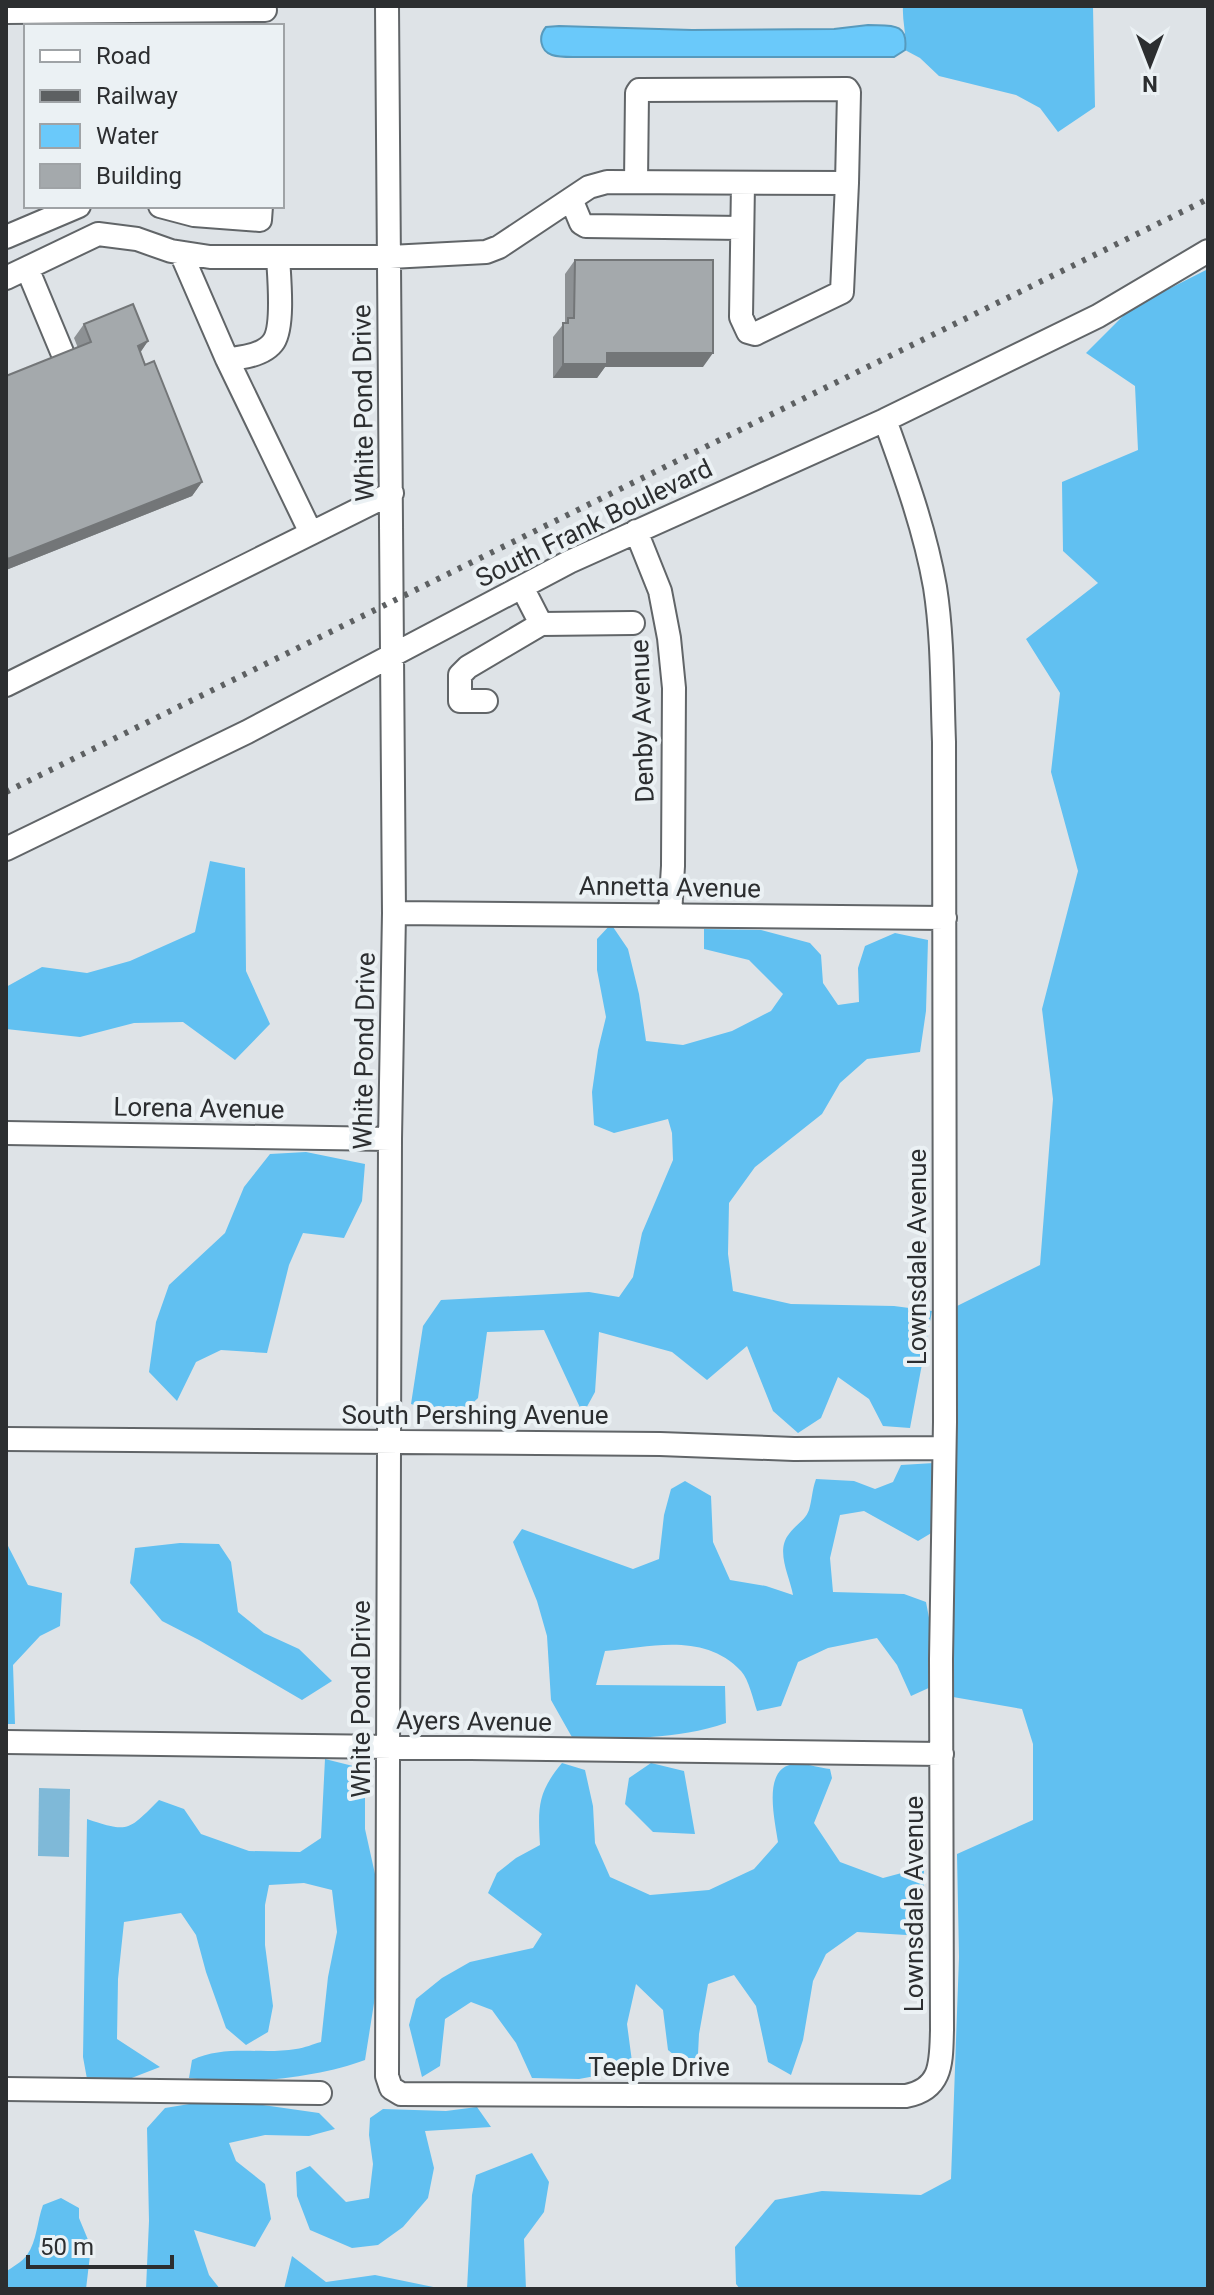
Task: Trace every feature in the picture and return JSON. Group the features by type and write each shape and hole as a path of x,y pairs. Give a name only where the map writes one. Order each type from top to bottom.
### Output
{"street":[{"name":"White Pond Drive","path":"387,6 394,913 390,1139 387,2076 388,2083 397,2092"},
{"path":"6,12 265,14"},
{"path":"636,182 639,90 847,89 842,292 755,334 748,332 741,317 743,183"},
{"path":"6,278 98,234 137,239 171,251 210,257 390,257 486,252 499,247 589,187 607,182 847,183"},
{"path":"571,199 581,223 586,226 742,228"},
{"path":"6,237 74,208"},
{"path":"168,208 194,215 260,213 280,318 274,341 259,353 227,359"},
{"name":"South Frank Boulevard","path":"6,849 247,732 522,587 636,531 885,420 1098,316 1208,251"},
{"path":"181,253 227,359 311,533"},
{"path":"27,268 62,352"},
{"name":"Lownsdale Avenue","path":"885,420 923,534 935,588 944,726 941,2060 938,2074 920,2093"},
{"path":"6,685 392,493"},
{"name":"Denby Avenue","path":"636,531 660,591 674,688 670,914"},
{"path":"522,587 541,624"},
{"path":"486,701 460,701 460,675 468,667 541,624 633,623"},
{"name":"Annetta Avenue","path":"394,913 945,918"},
{"name":"Lorena Avenue","path":"6,1133 390,1139"},
{"name":"South Pershing Avenue","path":"6,1439 660,1444 794,1449 943,1448"},
{"name":"Ayers Avenue","path":"6,1742 942,1754"},
{"path":"6,2089 320,2093"},
{"name":"Teeple Drive","path":"397,2092 407,2095 742,2096 906,2096 920,2093"}],"shaded area":[{"path":"903,6 1093,7 1095,107 1058,132 1040,108 1016,95 939,76 920,58 905,50"},
{"path":"1208,269 1208,2289 740,2289 736,2284 735,2247 775,2200 822,2191 921,2195 951,2179 959,1957 957,1854 1033,1820 1033,1744 1022,1709 953,1697 953,1308 1040,1265 1053,1099 1042,1009 1078,871 1051,772 1060,693 1026,639 1098,583 1063,551 1062,482 1138,450 1135,386 1086,353 1131,308"},
{"path":"210,861 245,868 246,971 270,1024 235,1060 183,1022 134,1023 80,1037 6,1029 6,987 42,967 87,973 130,961 195,932"},
{"path":"611,924 628,949 646,1041 683,1045 732,1031 771,1011 783,994 749,960 704,949 704,929 761,930 810,943 821,955 823,983 838,1005 859,1002 858,968 865,946 895,933 928,940 926,1011 920,1052 867,1059 840,1083 822,1114 755,1167 729,1203 728,1254 733,1291 791,1304 894,1306 932,1311 910,1428 883,1426 869,1399 838,1377 821,1418 798,1433 773,1411 747,1346 707,1380 672,1352 599,1332 595,1392 583,1414 544,1330 487,1332 478,1398 457,1418 411,1404 423,1326 441,1300 589,1292 619,1297 633,1277 642,1233 673,1160 672,1133 668,1119 614,1133 594,1125 592,1092 606,1017 597,970 597,939"},
{"path":"306,1152 365,1164 362,1201 344,1238 303,1233 289,1265 267,1353 221,1350 196,1362 177,1401 149,1372 156,1322 169,1285 225,1233 244,1187 270,1154"},
{"path":"934,1463 933,1532 918,1541 864,1511 840,1515 830,1558 833,1592 904,1594 926,1602 936,1655 933,1686 911,1696 897,1665 877,1638 828,1648 798,1662 781,1706 757,1711 749,1684 741,1671 711,1651 694,1646 658,1645 605,1651 596,1685 725,1686 726,1723 670,1735 573,1739 551,1700 547,1636 537,1601 513,1542 522,1529 633,1569 659,1559 664,1515 671,1489 685,1481 711,1496 713,1542 730,1580 766,1586 793,1595 783,1548 789,1534 807,1514 816,1479 854,1481 875,1489 893,1482 901,1465"},
{"path":"6,1542 28,1585 62,1593 60,1626 40,1636 13,1665 15,1724 6,1724"},
{"path":"180,1543 219,1544 231,1562 238,1612 264,1633 299,1649 332,1681 302,1700 162,1621 130,1583 135,1548"},
{"path":"325,1759 361,1768 365,1789 365,1829 375,1874 378,1978 365,2060 324,2072 278,2079 231,2081 189,2078 192,2060 205,2055 231,2051 283,2051 321,2042 328,1977 337,1932 332,1890 304,1883 269,1885 265,1905 265,1945 273,2006 268,2032 246,2045 226,2028 196,1935 181,1913 124,1922 118,1979 117,2039 160,2067 129,2079 87,2079 83,2057 87,1819 112,1826 127,1826 141,1818 159,1800 184,1809 201,1834 249,1851 300,1852 321,1838"},
{"path":"562,1763 585,1770 593,1806 595,1843 610,1877 650,1895 709,1890 754,1869 778,1842 773,1794 779,1772 787,1766 799,1764 830,1769 832,1778 814,1823 840,1862 883,1878 924,1867 923,1936 857,1932 826,1954 813,1981 803,2040 791,2075 768,2062 756,2006 734,1975 708,1984 699,2034 697,2074 668,2050 663,2010 636,1984 627,2024 633,2069 579,2079 532,2078 516,2043 492,2010 471,2002 445,2019 440,2066 422,2077 409,2025 416,1999 442,1978 470,1962 533,1948 542,1934 488,1893 497,1873 540,1845 541,1801 548,1783"},
{"path":"651,1763 684,1771 695,1834 653,1832 625,1804 629,1778"},
{"path":"39,1788 70,1789 69,1857 38,1856"},
{"path":"220,2099 319,2113 335,2129 309,2136 265,2135 229,2143 236,2161 265,2184 271,2219 255,2247 194,2230 209,2275 220,2289 146,2289 149,2221 147,2128 165,2108"},
{"path":"477,2107 491,2127 425,2131 434,2168 428,2198 403,2227 378,2245 352,2248 310,2230 297,2196 296,2172 310,2166 346,2202 369,2198 373,2164 370,2118 383,2109 446,2111"},
{"path":"532,2153 549,2182 544,2212 524,2239 526,2289 467,2289 472,2195 476,2175"},
{"path":"61,2198 79,2208 79,2218 91,2247 86,2289 6,2289 6,2272 27,2255 43,2205"},
{"path":"292,2256 326,2282 375,2275 443,2289 284,2289"}],"water":[{"path":"868,25 901,30 905,50 894,57 565,57 548,53 541,39 546,27 559,26 692,30 834,29"}],"building":[{"path":"575,260 713,260 713,353 607,353 607,364 563,364 563,323 568,323 568,318 574,318"},
{"path":"133,304 148,341 138,346 145,365 154,361 202,482 8,559 6,376 91,342 84,324"}],"railway":[{"path":"6,792 1208,199"}]}
